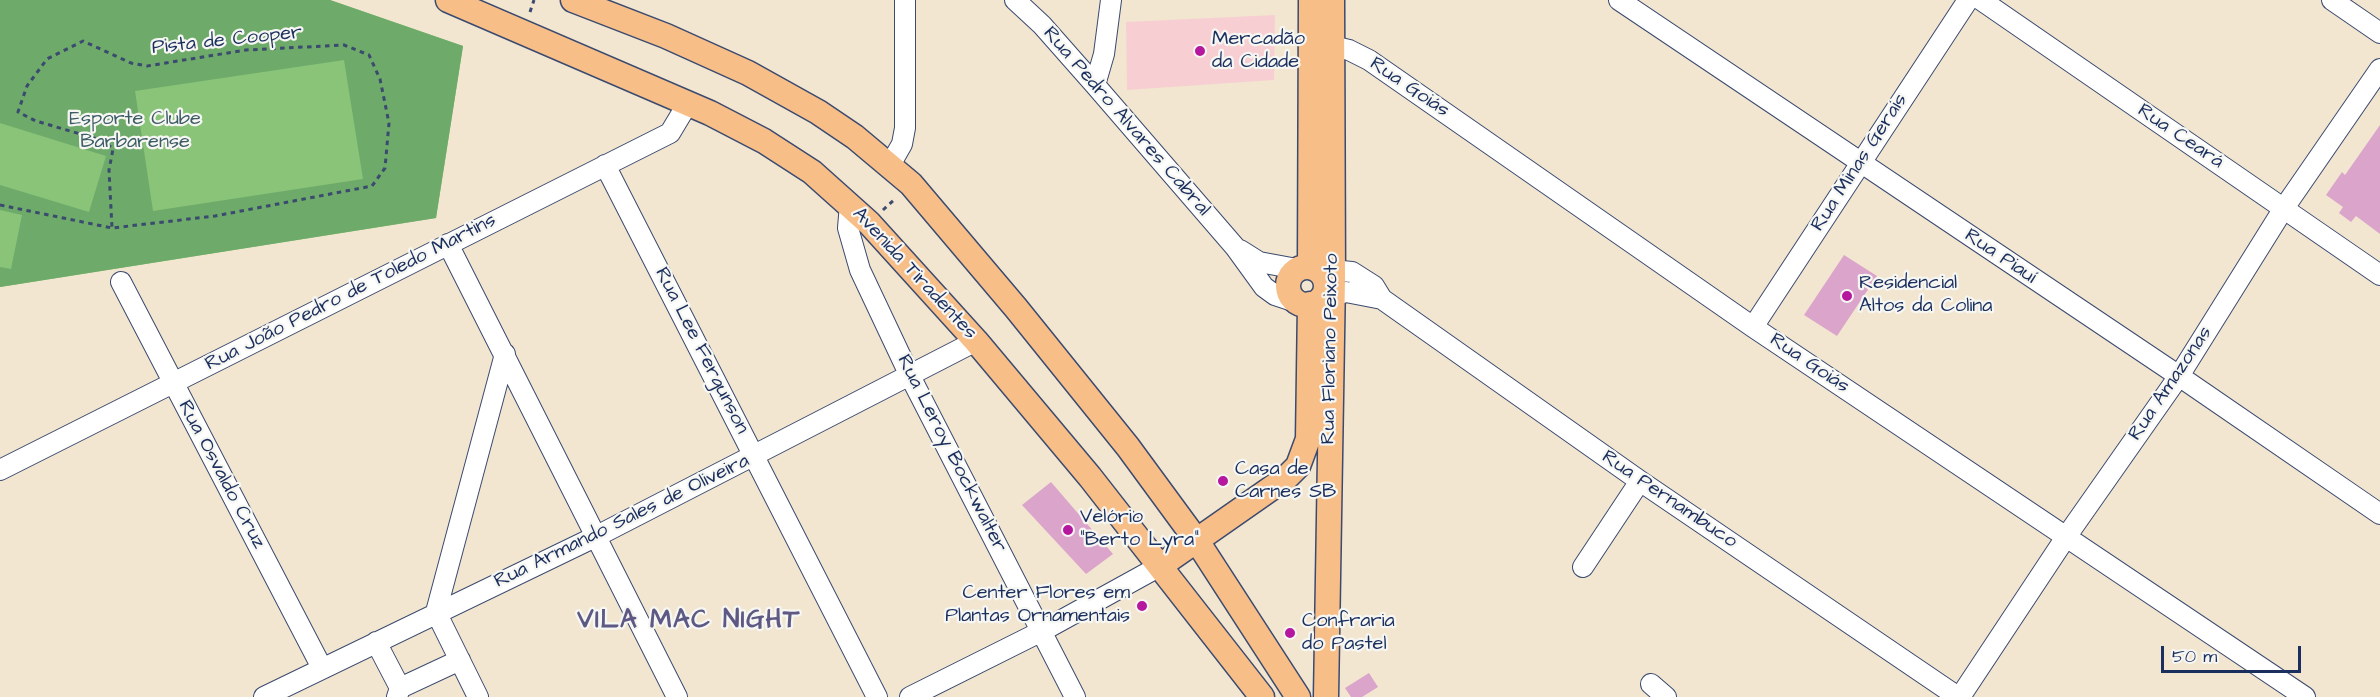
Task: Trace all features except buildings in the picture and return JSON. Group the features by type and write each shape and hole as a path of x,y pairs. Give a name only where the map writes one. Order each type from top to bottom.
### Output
{"main road":[{"name":"Avenida Tiradentes","path":"448,0 688,103 764,141 812,172 850,204 976,341 1090,477 1262,697"},
{"path":"573,0 666,36 748,73 818,112 855,137 910,184 1016,308 1121,438 1197,541 1298,697"},
{"name":"Rua Floriano Peixoto","path":"1311,0 1321,46"},
{"name":"Rua Floriano Peixoto","path":"1298,466 1308,439 1321,46 1332,0"},
{"path":"1314,268 1288,278 1287,285 1291,297 1314,301"},
{"name":"Rua Floriano Peixoto","path":"1314,301 1328,486 1326,697"},
{"path":"1160,566 1286,478 1298,466 1328,486"}],"street":[{"path":"890,165 902,144 905,128 905,0"},
{"name":"Rua Pedro Alvares Cabral","path":"1015,0 1042,25 1095,85 1235,247 1264,287 1275,295 1314,301"},
{"path":"1095,85 1106,45 1111,0"},
{"name":"Rua Piauí","path":"1619,0 2179,376 2380,514"},
{"name":"Rua Minas Gerais","path":"1753,327 1968,0"},
{"name":"Rua Ceará","path":"1981,0 2380,274"},
{"path":"2332,0 2380,33"},
{"name":"Rua Goiás","path":"1321,46 1349,50 1369,60 1753,327 2305,697"},
{"name":"Rua Amazonas","path":"1959,697 2066,537 2179,376 2284,208 2380,69"},
{"name":"Rua João Pedro de Toledo Martins","path":"0,470 670,132 688,103"},
{"name":"Rua Lee Fergunson","path":"605,165 877,697"},
{"name":"Rua Leroy Bockwalter","path":"850,204 848,228 860,270 910,376 1075,697"},
{"path":"448,244 677,697"},
{"name":"Rua Pedro Alvares Cabral","path":"1235,247 1259,262 1314,268"},
{"name":"Rua Pernambuco","path":"1314,268 1352,272 1374,286 1382,299 1640,481 1959,697"},
{"name":"Rua Osvaldo Cruz","path":"121,282 322,668"},
{"name":"Rua Pernambuco","path":"1314,301 1346,292 1382,299"},
{"name":"Rua Armando Sales de Oliveira","path":"264,697 597,536 976,341"},
{"path":"478,697 436,612 505,354"},
{"path":"1583,567 1640,481"},
{"path":"910,697 1042,631 1160,566"},
{"path":"376,642 399,693 460,660"},
{"path":"1651,684 1666,697"}],"path":[{"name":"Pista de Cooper","path":"83,41 131,63 147,66 246,50 344,45 369,55 380,79 389,123 385,168 372,186 215,216 112,228 109,170 113,149 104,141 36,121 18,112 27,86 47,59 83,41"},
{"path":"869,223 910,184"},
{"path":"0,205 112,228"}],"shaded area":[{"name":"Mercadão da Cidade","path":"1275,15 1274,80 1127,90 1126,22"}],"green space":[{"name":"Esporte Clube Barbarense","path":"0,0 330,0 463,46 436,218 0,287"},
{"name":"Esporte Clube Barbarense","path":"0,0 330,0 463,46 436,218 0,287 0,267 11,269 22,215 0,210 0,185 89,212 106,156 0,123","holes":["344,60 363,179 153,211 135,91"]}],"place":[{"name":"Mercadão da Cidade","path":"1200,51"},
{"name":"Residencial Altos da Colina","path":"1847,296"},
{"name":"Casa de Carnes SB","path":"1223,481"},
{"name":"Velório \"Berto Lyra\"","path":"1068,530"},
{"name":"Center Flores em Plantas Ornamentais","path":"1142,606"},
{"name":"Confraria do Pastel","path":"1290,633"}],"district":[{"name":"VILA MAC NIGHT","path":"689,622"}]}
